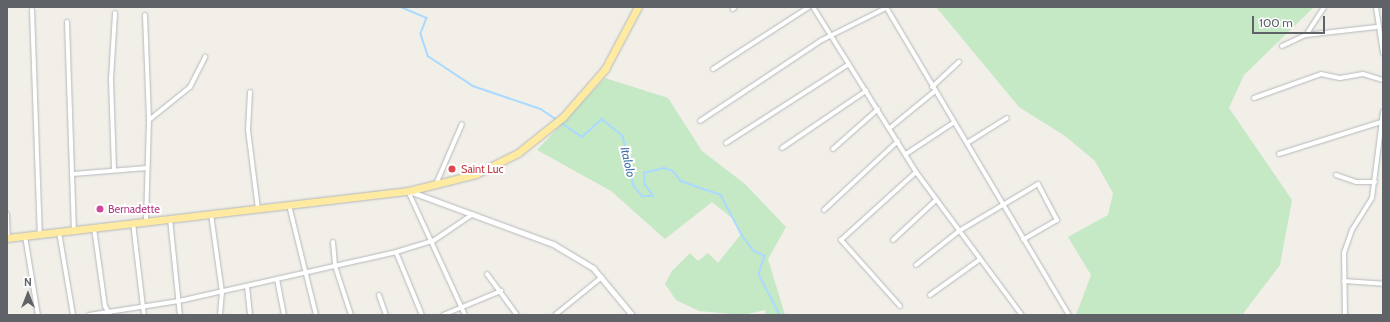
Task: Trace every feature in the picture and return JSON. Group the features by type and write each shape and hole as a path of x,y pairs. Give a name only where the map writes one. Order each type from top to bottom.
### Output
{"highway":[{"path":"8,238 408,191 435,186 493,167 556,124 563,117 605,69 638,7"}],"street":[{"path":"714,69 809,7"},
{"path":"815,7 866,91 891,127 916,172 979,260 1022,315"},
{"path":"1306,35 1324,7"},
{"path":"1376,7 1378,18 1377,27 1383,53"},
{"path":"700,121 831,35 886,8 954,123 968,142 1023,240 1069,315"},
{"path":"32,10 40,234"},
{"path":"114,170 112,79 115,13"},
{"path":"145,15 148,120 146,222"},
{"path":"1378,18 1383,18"},
{"path":"67,22 74,230"},
{"path":"1282,46 1306,35 1377,27"},
{"path":"148,120 190,87 205,57"},
{"path":"891,127 934,89 959,62"},
{"path":"726,143 849,64"},
{"path":"1254,98 1321,74 1340,78 1363,74 1383,80"},
{"path":"782,148 866,91"},
{"path":"250,92 248,130 258,209"},
{"path":"833,149 878,109"},
{"path":"1345,315 1344,282 1348,239 1372,198 1383,112"},
{"path":"968,142 1006,118"},
{"path":"1279,154 1382,122"},
{"path":"906,154 954,123"},
{"path":"435,186 462,124"},
{"path":"824,210 898,142"},
{"path":"1378,158 1383,158"},
{"path":"73,174 147,168"},
{"path":"900,306 841,240 916,172"},
{"path":"1336,175 1356,182 1375,182"},
{"path":"916,265 958,230 1038,184 1057,220 1023,240"},
{"path":"408,191 553,244 603,277 632,315"},
{"path":"408,191 433,241 465,315"},
{"path":"893,240 936,200"},
{"path":"289,205 303,273 316,315"},
{"path":"7,214 8,238"},
{"path":"210,214 222,292 220,315"},
{"path":"89,315 179,301 396,252 433,241 473,214"},
{"path":"170,219 180,315"},
{"path":"134,223 144,315"},
{"path":"94,228 109,313"},
{"path":"59,232 73,315"},
{"path":"25,236 38,315"},
{"path":"333,242 335,266 351,315"},
{"path":"396,252 422,315"},
{"path":"930,295 979,260"},
{"path":"487,274 501,291 517,315"},
{"path":"555,315 603,277"},
{"path":"278,279 284,315"},
{"path":"1344,282 1383,284"},
{"path":"247,286 250,315"},
{"path":"443,315 501,291"},
{"path":"379,295 386,315"}],"green space":[{"path":"936,7 1313,8 1244,75 1229,108 1292,200 1280,265 1242,315 1076,315 1091,275 1068,237 1108,215 1113,193 1095,161 1065,136 1019,107"},
{"path":"605,78 668,98 702,151 745,184 786,227 768,259 785,315 766,315 765,310 743,315 699,311 676,300 665,284 672,271 690,253 698,261 708,253 718,263 741,234 733,219 712,202 665,239 611,191 537,150"}],"waterway":[{"name":"Italolo","path":"401,7 427,18 421,34 428,56 473,86 541,109 556,119"},
{"name":"Italolo","path":"560,122 582,137 602,119 623,136 634,186 642,196 653,196 645,185 644,173 664,168 673,171 681,181 721,195 742,235 754,251 765,256 759,274 780,315"}],"place":[{"name":"Saint Luc","path":"452,169"},
{"name":"Bernadette","path":"100,209"}]}
